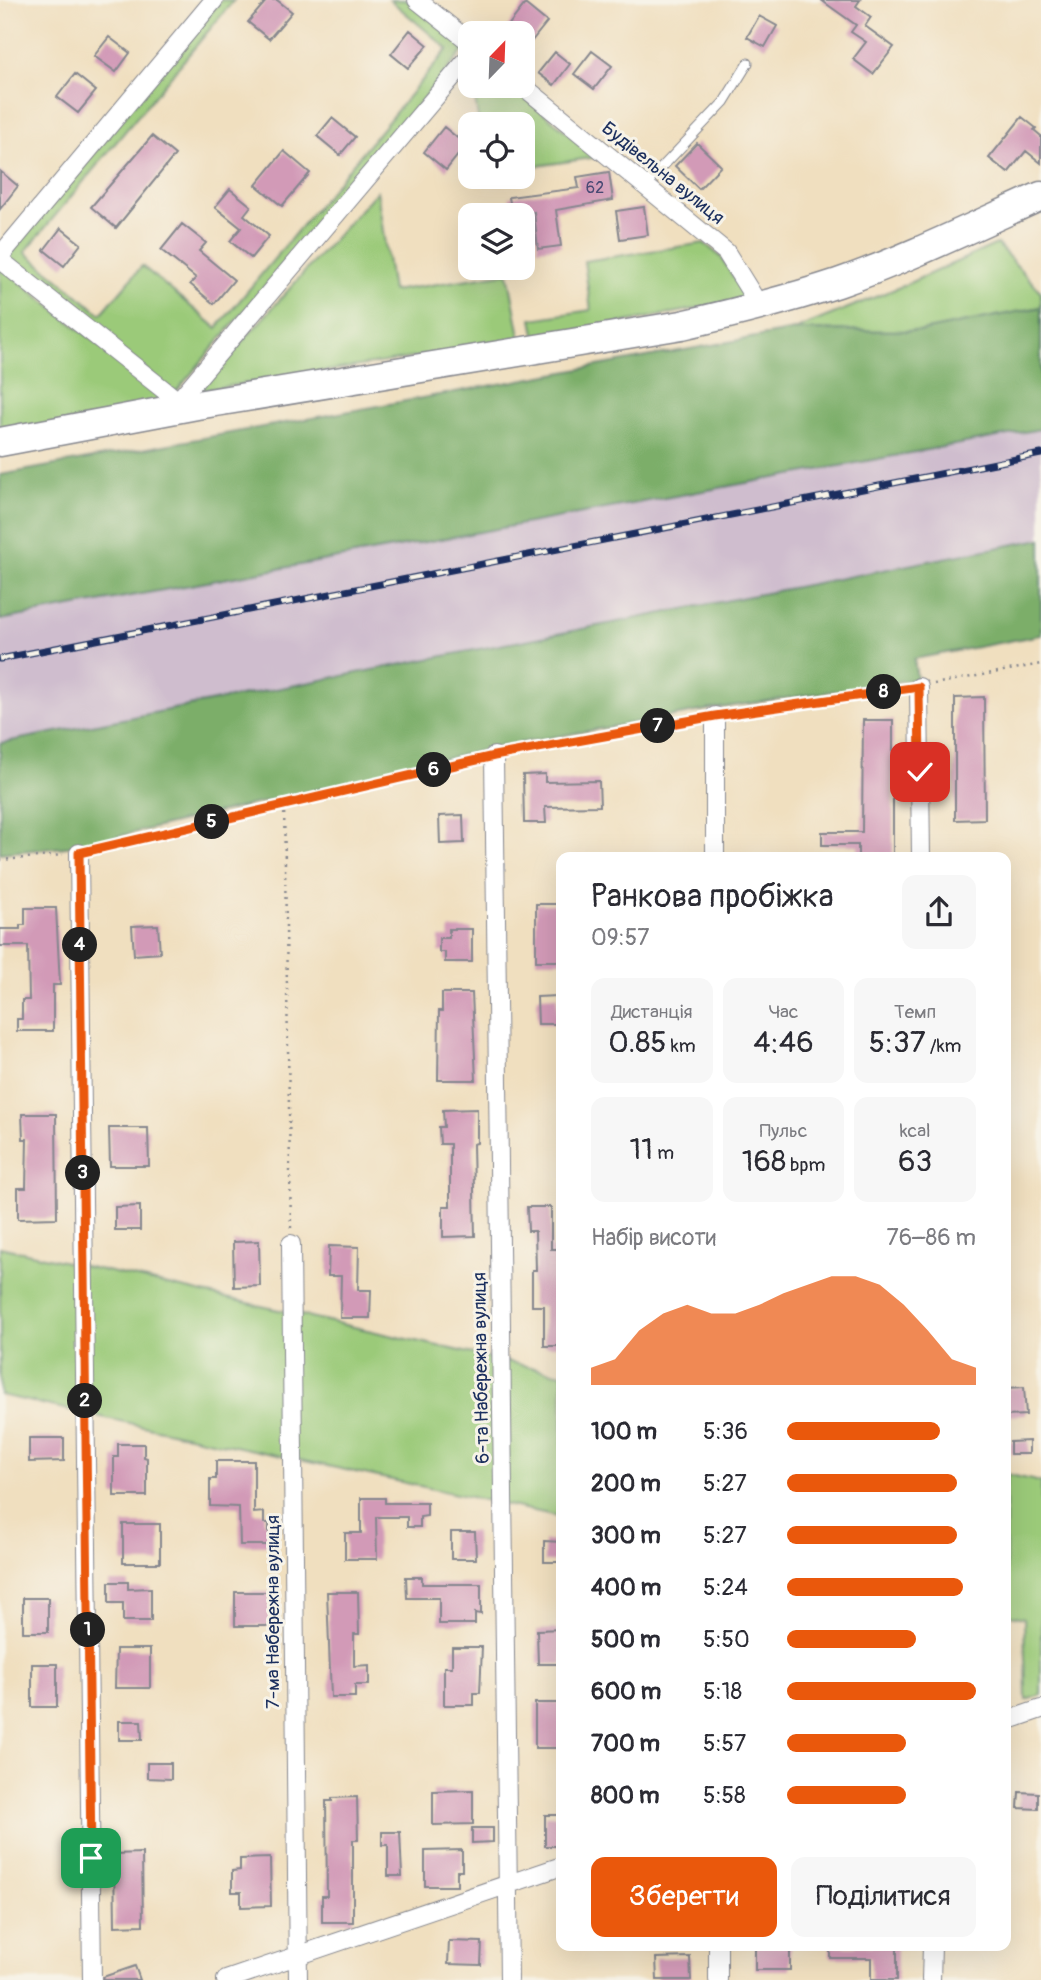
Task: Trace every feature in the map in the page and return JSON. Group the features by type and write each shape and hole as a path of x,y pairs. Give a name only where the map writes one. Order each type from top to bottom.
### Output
{"main road":[{"path":"0,442 188,403 682,325 760,307 838,282 905,256 1041,196"}],"street":[{"path":"214,0 0,258 188,403 458,71"},
{"path":"418,0 458,32"},
{"name":"Будівельна вулиця","path":"536,97 726,252 760,307"},
{"path":"919,687 921,852"},
{"path":"715,716 715,852"},
{"name":"6-та Набережна вулиця","path":"494,756 509,1980"},
{"path":"79,853 92,1980"},
{"name":"7-ма Набережна вулиця","path":"291,1244 298,1980"},
{"path":"1011,1719 1041,1709"},
{"path":"226,1980 556,1868"},
{"path":"718,1951 718,1980"},
{"path":"932,1951 932,1980"}],"lane":[{"path":"645,186 724,102 748,63"}],"path":[{"path":"0,860 79,853 494,756 715,716 919,687 1041,664"},
{"path":"284,805 291,1244"}],"shaded area":[{"path":"1041,429 1041,539 0,743 0,620"}],"green space":[{"path":"221,0 234,0 25,252 101,314 142,266 217,328 448,49 390,0 407,0 458,41 458,57 175,393 5,258"},
{"path":"475,98 526,98 597,157 535,166 535,112 477,112"},
{"path":"377,191 392,291 463,280 509,280 521,341 198,391"},
{"path":"704,243 721,257 747,299 536,339 532,319 591,310 584,261"},
{"path":"997,244 1041,292 1041,307 922,331 794,330 900,287"},
{"path":"0,266 173,404 0,434"},
{"path":"1041,307 1041,429 0,620 0,475 794,330 922,331"},
{"path":"1041,539 1041,635 914,659 917,679 713,709 492,748 78,846 0,853 0,743"},
{"path":"0,1247 556,1373 556,1516 0,1395"},
{"path":"1011,1475 1041,1482 1041,1695 1026,1700 1024,1618 1011,1615"}],"building":[{"path":"267,0 277,0 292,12 269,39 248,22"},
{"path":"821,0 860,0 856,6 871,17 865,26 894,47 873,74 853,59 866,42 851,32 856,25"},
{"path":"525,4 547,22 536,36 536,21 512,21"},
{"path":"759,16 777,26 765,47 747,37"},
{"path":"410,30 428,45 408,68 391,54"},
{"path":"109,37 130,53 116,72 94,56"},
{"path":"592,51 612,66 594,89 574,74"},
{"path":"555,52 570,64 554,85 538,73"},
{"path":"75,74 96,91 78,113 57,97"},
{"path":"1022,117 1036,128 1034,130 1041,136 1041,163 1026,151 1008,173 989,158"},
{"path":"332,118 355,137 340,155 317,136"},
{"path":"444,127 458,138 458,155 446,170 424,152"},
{"path":"152,136 175,155 116,228 91,207"},
{"path":"697,143 721,166 699,189 675,166"},
{"path":"284,151 310,173 282,206 256,185"},
{"path":"0,171 18,186 0,209"},
{"path":"609,172 613,200 556,210 561,246 538,249 535,203 510,203 509,197 579,188 577,177"},
{"path":"230,189 251,206 244,215 269,236 251,258 230,241 241,228 215,207"},
{"path":"644,207 648,235 620,239 616,211"},
{"path":"182,224 206,243 199,251 234,280 214,304 190,284 196,278 161,250"},
{"path":"61,228 81,244 64,266 44,250"},
{"path":"984,697 985,819 955,820 955,698"},
{"path":"863,720 893,720 893,852 858,852 858,845 822,845 822,832 862,832"},
{"path":"545,774 545,782 599,781 600,806 545,807 546,823 524,823 523,775"},
{"path":"463,815 464,843 440,844 439,816"},
{"path":"536,904 556,904 556,961 536,961"},
{"path":"25,908 56,908 60,985 53,985 53,1031 17,1031 17,1019 22,1019 22,1000 29,1000 28,946 0,946 0,929 20,929 20,925 25,925"},
{"path":"158,925 160,953 134,955 132,926"},
{"path":"449,929 472,929 472,962 445,962 445,952 439,952 439,938 449,938"},
{"path":"442,993 472,993 476,1080 438,1080 439,1011 442,1011"},
{"path":"556,996 556,1024 538,1024 537,997"},
{"path":"477,1109 477,1143 473,1144 475,1236 443,1237 443,1206 450,1206 450,1144 440,1144 439,1127 444,1127 443,1110"},
{"path":"22,1114 56,1114 57,1218 18,1219 18,1188 26,1188 27,1139 23,1139"},
{"path":"109,1128 148,1128 149,1166 110,1166"},
{"path":"140,1206 140,1230 115,1230 115,1207"},
{"path":"527,1207 551,1207 551,1249 556,1249 556,1346 544,1346 544,1306 532,1306 532,1270 536,1270 535,1231 528,1231"},
{"path":"259,1241 260,1286 234,1287 233,1242"},
{"path":"329,1246 359,1247 358,1290 371,1290 370,1318 340,1318 341,1276 328,1276"},
{"path":"1024,1387 1026,1415 1011,1416 1011,1388"},
{"path":"29,1438 64,1438 64,1461 29,1462"},
{"path":"1029,1441 1029,1454 1011,1454 1011,1442"},
{"path":"118,1444 144,1444 144,1457 147,1458 147,1496 114,1496 114,1457 118,1457"},
{"path":"216,1461 254,1461 254,1513 264,1512 264,1523 269,1523 269,1545 240,1545 239,1507 210,1506 210,1479 216,1479"},
{"path":"361,1498 385,1498 385,1503 427,1503 427,1516 420,1517 420,1527 407,1527 407,1517 376,1517 377,1559 345,1559 345,1533 361,1533"},
{"path":"123,1524 160,1524 160,1563 123,1563"},
{"path":"451,1532 475,1532 476,1559 451,1559"},
{"path":"544,1541 556,1542 556,1562 544,1562"},
{"path":"406,1577 422,1577 422,1584 481,1584 481,1614 475,1613 475,1624 439,1624 439,1598 407,1598"},
{"path":"109,1582 128,1582 128,1589 151,1588 151,1621 123,1621 123,1603 109,1603"},
{"path":"235,1592 270,1592 270,1626 235,1626"},
{"path":"327,1592 358,1592 359,1634 354,1634 354,1666 369,1665 369,1685 355,1685 355,1697 331,1697"},
{"path":"23,1598 48,1598 48,1632 23,1632"},
{"path":"556,1629 556,1664 538,1664 537,1630"},
{"path":"452,1647 482,1647 480,1693 474,1693 474,1705 444,1705 444,1667 452,1667"},
{"path":"116,1649 150,1649 150,1688 115,1688"},
{"path":"32,1664 57,1664 57,1707 32,1707"},
{"path":"535,1703 556,1703 556,1748 535,1748"},
{"path":"119,1721 141,1721 142,1740 119,1740"},
{"path":"147,1763 171,1763 171,1779 147,1778"},
{"path":"473,1790 473,1824 433,1825 433,1791"},
{"path":"1019,1792 1038,1793 1038,1809 1018,1808"},
{"path":"357,1797 358,1840 353,1840 353,1922 322,1922 322,1896 327,1896 326,1801 332,1801 332,1798"},
{"path":"545,1815 556,1815 556,1846 545,1846"},
{"path":"472,1828 493,1828 493,1842 472,1843"},
{"path":"382,1832 400,1832 402,1876 388,1876 388,1845 382,1845"},
{"path":"462,1850 462,1871 457,1871 457,1886 425,1886 425,1851"},
{"path":"142,1853 143,1925 115,1926 114,1854"},
{"path":"270,1858 271,1906 241,1907 241,1892 232,1892 232,1871 240,1870 240,1859"},
{"path":"449,1941 482,1942 481,1965 448,1964"},
{"path":"755,1951 790,1951 790,1970 755,1970"},
{"path":"830,1951 897,1951 897,1980 871,1980 871,1958 830,1958"},
{"path":"690,1957 691,1980 657,1980 656,1958"},
{"path":"135,1966 140,1980 103,1980 103,1977"}],"railway":[{"path":"0,659 1041,454"}],"route":[{"path":"91,1858 79,853 494,756 715,716 919,687 920,772"}]}
